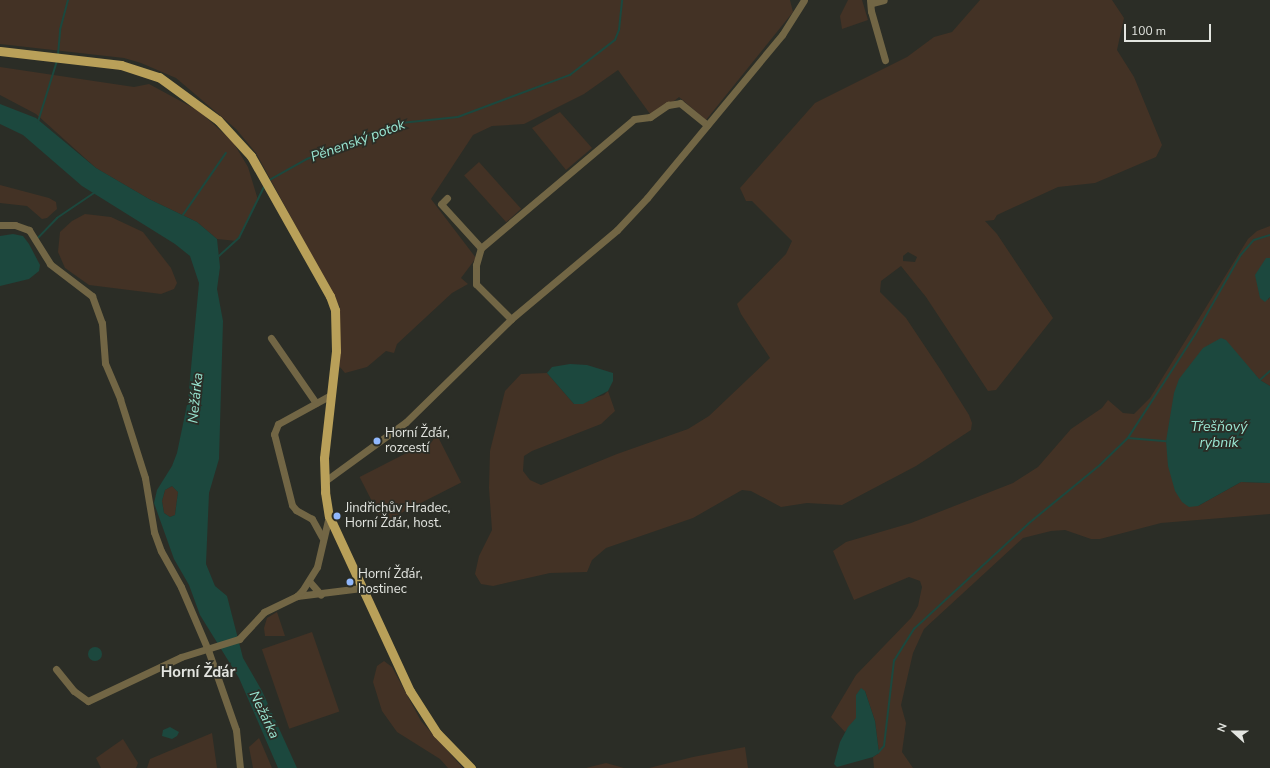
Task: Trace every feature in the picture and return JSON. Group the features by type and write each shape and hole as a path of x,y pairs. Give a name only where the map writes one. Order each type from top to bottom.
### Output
{"main road":[{"path":"0,51 136,68 170,83 231,132 251,156 330,296 338,330 324,458 329,516 404,678 426,718 453,750 471,768"}],"street":[{"path":"325,481 406,422 511,319 617,230 647,198 782,35 804,0"},
{"path":"884,0 871,1 871,11 885,60"},
{"path":"511,319 476,284 476,265 482,248 634,119 650,117 668,105 680,103 707,125"},
{"path":"447,198 441,204 482,248"},
{"path":"0,225 15,225 29,230 50,264 92,296 102,323 105,364 120,399 143,471 154,532 161,552 181,587 211,649 236,730 240,768"},
{"path":"271,338 316,403"},
{"path":"322,537 312,519 296,510 292,505 274,434 278,424 332,395"},
{"path":"297,596 309,580 320,557 322,537 329,516"},
{"path":"309,580 321,595"},
{"path":"56,669 74,691 88,701 101,697 181,656 211,649 239,639 264,612 297,596 321,595 362,588"}],"shaded area":[{"path":"0,0 790,0 793,12 706,120 679,97 653,118 618,70 584,94 524,124 492,126 473,135 431,199 476,258 461,278 468,284 452,293 397,344 394,353 386,351 367,367 345,373 339,366 340,307 256,153 236,129 176,78 141,63 124,58 0,44"},
{"path":"848,0 862,0 868,20 842,29 840,16"},
{"path":"980,0 1112,0 1124,18 1117,50 1134,77 1162,145 1156,157 1095,183 1058,187 997,215 994,220 985,221 997,234 1053,318 996,390 988,391 926,297 901,266 881,281 880,292 906,318 940,369 969,415 972,423 971,430 916,466 842,505 807,503 781,507 751,491 742,490 693,518 606,548 592,560 587,572 550,573 493,586 481,584 475,574 479,556 492,530 489,488 490,451 505,391 521,374 547,373 574,404 604,395 608,391 615,411 601,424 532,451 524,456 523,471 530,480 541,485 617,454 688,429 709,416 770,358 741,314 737,304 786,254 792,241 752,201 746,201 740,188 815,103 907,57 934,37 952,32","holes":["908,252 917,257 915,262 903,261 903,256"]},
{"path":"0,67 134,87 149,84 199,111 233,142 248,167 258,200 237,241 217,239 197,222 149,199 96,168 36,114 0,95"},
{"path":"560,112 592,148 566,170 532,128"},
{"path":"479,162 521,209 506,222 464,175"},
{"path":"0,185 49,198 56,202 57,209 47,218 42,219 27,206 0,203"},
{"path":"85,214 111,217 143,232 171,268 177,283 174,289 161,294 89,285 65,268 58,252 60,232 72,221"},
{"path":"1270,226 1270,258 1266,258 1268,300 1270,297 1270,386 1260,380 1246,365 1198,506 1241,482 1270,483 1270,514 1161,523 1100,539 1091,539 1065,530 1051,531 1023,538 924,629 913,653 901,705 906,723 902,752 913,768 874,768 873,757 879,753 875,721 865,691 856,695 856,719 845,732 831,717 856,675 911,618 918,606 922,587 920,581 909,577 854,600 833,551 846,542 911,523 1013,483 1038,467 1071,429 1102,408 1108,400 1123,413 1134,414 1150,398 1248,239 1257,231"},
{"path":"438,437 461,482 383,522 360,477"},
{"path":"172,486 178,492 175,515 170,517 164,513 162,501 165,490"},
{"path":"277,612 285,636 265,636 264,628 267,618"},
{"path":"312,632 339,711 289,729 262,649"},
{"path":"384,661 392,667 421,721 463,768 448,768 440,759 397,732 382,711 373,682 377,666"},
{"path":"212,733 217,768 147,768 150,759"},
{"path":"259,738 272,768 253,768 249,747"},
{"path":"123,739 138,763 136,768 101,768 96,758"},
{"path":"745,747 748,768 649,768 693,757"},
{"path":"606,763 624,768 586,768"}],"water":[{"name":"Nežárka","path":"0,104 36,118 96,168 149,199 197,222 217,239 220,267 217,289 223,321 219,459 209,493 206,564 215,586 227,596 243,658 262,691 297,768 278,768 239,678 200,615 189,585 174,559 154,503 157,490 172,466 177,453 188,400 199,283 190,256 175,244 82,186 23,135 0,124","holes":["172,486 178,492 175,515 170,517 164,513 162,501 165,490"]},
{"path":"13,234 23,236 29,244 40,265 39,271 29,279 0,286 0,236"},
{"path":"1266,258 1270,258 1270,297 1265,302 1260,298 1255,275"},
{"name":"Třešňový rybník","path":"1221,338 1226,340 1260,380 1270,386 1270,483 1241,482 1198,506 1189,507 1182,502 1175,491 1168,466 1166,441 1174,393 1179,379 1203,348"},
{"path":"570,364 587,365 613,373 613,381 608,391 583,404 574,404 547,373 552,367"},
{"path":"92,647 98,647 102,651 102,657 98,661 92,661 88,657 88,651"},
{"path":"861,688 865,691 875,721 879,753 873,757 837,767 834,764 840,742 848,727 856,718 856,695"},
{"path":"170,727 179,732 177,736 172,739 162,736 163,730"}],"waterway":[{"path":"58,55 60,30 68,0"},
{"name":"Pěnenský potok","path":"268,181 307,159 401,123 458,117 570,75 615,40 619,30 622,0"},
{"path":"38,122 57,61"},
{"path":"183,215 226,153"},
{"name":"Pěnenský potok","path":"219,256 239,238 264,187"},
{"path":"37,239 57,218 94,193"},
{"path":"878,753 884,746 894,661 914,629 1028,524 1100,465 1128,438 1195,335 1240,256 1254,240 1270,235"},
{"path":"1260,380 1270,371"},
{"path":"1128,438 1166,441"}],"place":[{"name":"Horní Žďár, rozcestí","path":"377,441"},
{"name":"Jindřichův Hradec, Horní Žďár, host.","path":"337,516"},
{"name":"Horní Žďár, hostinec","path":"350,582"}],"district":[{"name":"Horní Žďár","path":"198,673"}]}
